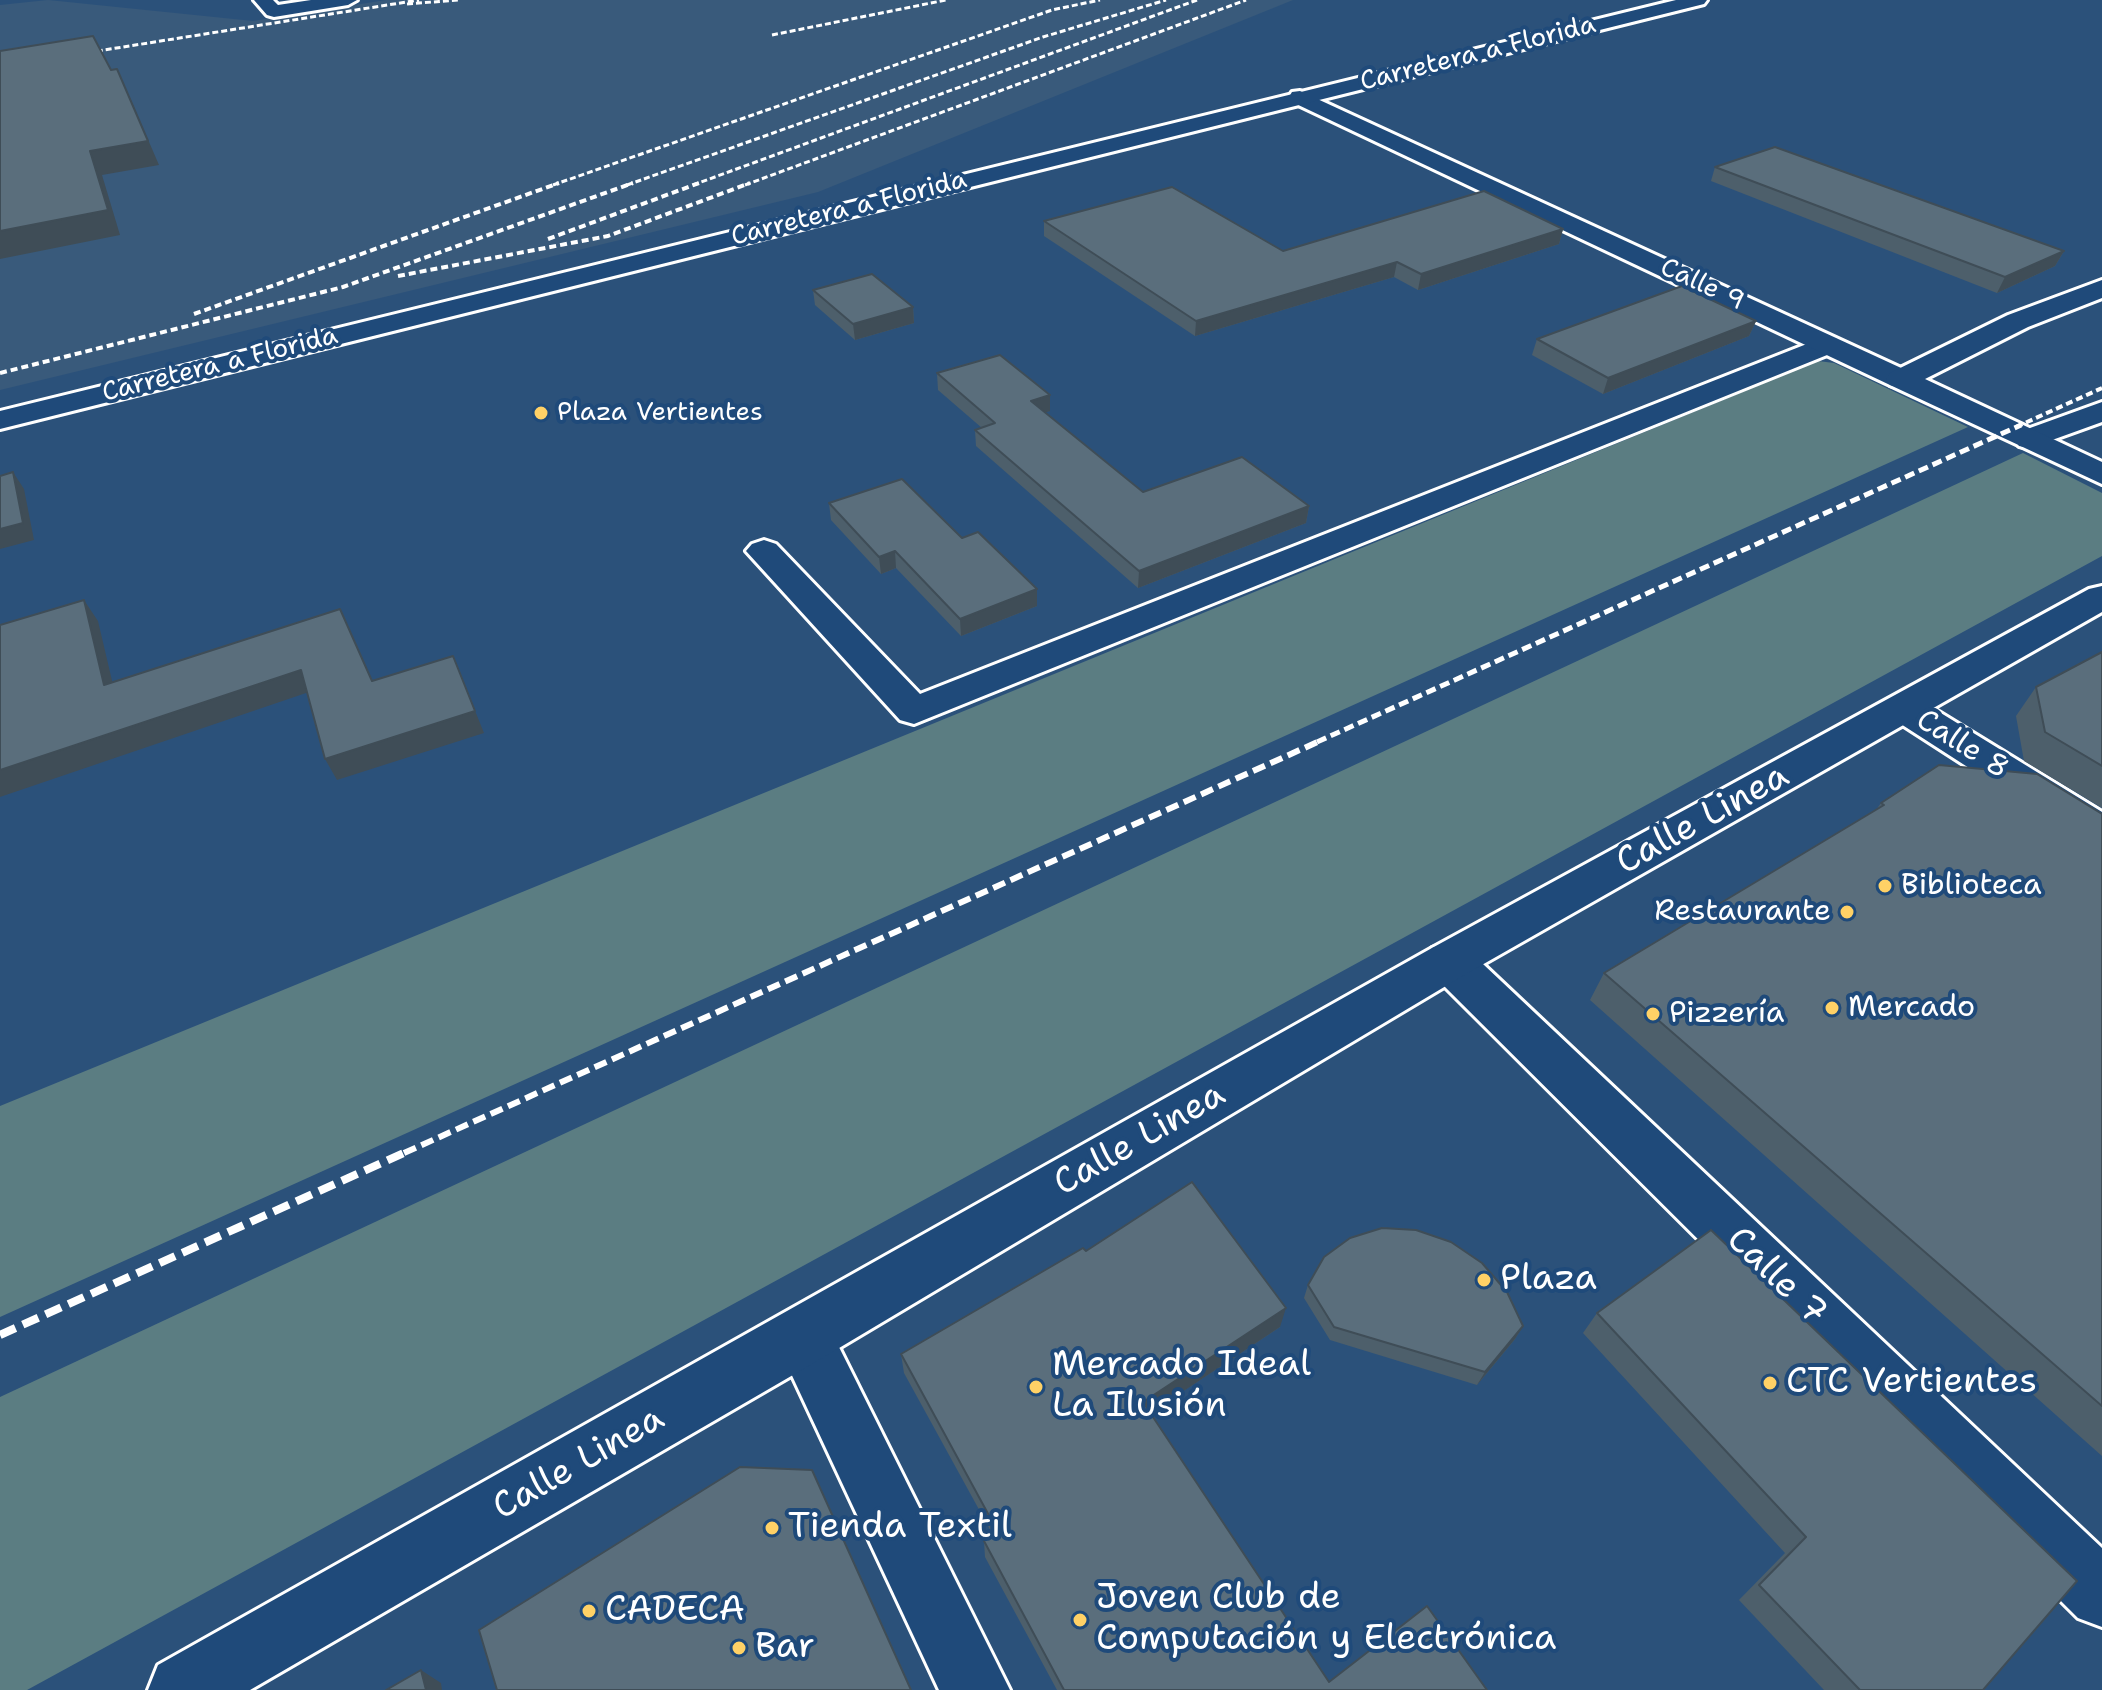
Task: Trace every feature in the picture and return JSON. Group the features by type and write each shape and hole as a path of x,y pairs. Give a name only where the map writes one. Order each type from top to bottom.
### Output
{"main road":[{"path":"268,6 348,0"},
{"name":"Carretera a Florida","path":"0,420 1698,0"},
{"name":"Calle 9","path":"1300,97 2102,474"},
{"path":"1901,379 2018,321 2102,288"},
{"path":"2018,321 1984,353 1977,378 1981,397 2020,434 2102,411"},
{"path":"764,551 914,711 1827,345"},
{"name":"Calle Linea","path":"183,1690 803,1337 1449,961 2102,597"},
{"name":"Calle 8","path":"1904,708 2102,833"},
{"name":"Calle 7","path":"1449,961 2102,1594"},
{"path":"803,1337 975,1690"}],"shaded area":[{"path":"48,0 253,21 386,0 1293,0 818,192 0,390 0,5"}],"green space":[{"path":"1818,361 1834,363 1968,427 0,1317 0,1106"},
{"path":"2023,453 2102,493 2102,556 27,1690 0,1690 0,1397"}],"building":[{"path":"93,36 111,70 117,69 148,141 90,151 108,210 0,231 0,51"},
{"path":"1775,147 2064,251 2005,277 1715,167"},
{"path":"1172,187 1283,251 1484,191 1563,229 1421,274 1397,262 1196,321 1044,221"},
{"path":"872,274 913,307 853,324 813,290"},
{"path":"1682,286 1756,321 1608,378 1537,339"},
{"path":"1000,355 1050,395 1031,401 1143,492 1242,457 1309,506 1139,571 975,430 995,423 937,373"},
{"path":"13,472 23,523 0,529 0,476"},
{"path":"902,479 962,538 978,532 1037,589 960,619 895,551 879,557 829,503"},
{"path":"84,600 104,685 340,609 372,681 453,656 475,711 325,759 301,670 0,770 0,625"},
{"path":"2102,652 2102,766 2045,732 2036,687"},
{"path":"1939,765 2037,774 2102,814 2102,1406 1604,973 1884,805 1881,803"},
{"path":"1192,1182 1286,1308 1143,1402 1329,1682 1427,1606 1487,1690 1064,1690 984,1541 998,1532 901,1354 1083,1248 1086,1251"},
{"path":"1382,1228 1416,1230 1451,1242 1482,1263 1507,1292 1523,1326 1485,1372 1334,1327 1308,1285 1324,1257 1350,1238"},
{"path":"1711,1230 2077,1581 1983,1690 1860,1690 1759,1585 1806,1537 1597,1313"},
{"path":"740,1467 812,1470 911,1690 497,1690 479,1630"},
{"path":"421,1670 426,1690 386,1690"}],"railway":[{"path":"79,54 419,0"},
{"path":"407,4 458,0"},
{"path":"772,35 946,0"},
{"path":"553,185 1052,10 1100,0"},
{"path":"627,185 1043,37 1166,0"},
{"path":"693,185 1197,0"},
{"path":"745,185 1246,0"},
{"path":"194,314 559,183"},
{"path":"0,373 343,287 633,183"},
{"path":"548,239 699,183"},
{"path":"398,276 608,236 750,183"},
{"path":"2016,427 2102,388"},
{"path":"1317,742 2021,425"},
{"path":"404,1153 1322,740"},
{"path":"0,1335 408,1151"}],"place":[{"name":"Plaza Vertientes","path":"541,413"},
{"name":"Biblioteca","path":"1885,886"},
{"name":"Restaurante","path":"1847,912"},
{"name":"Mercado","path":"1832,1008"},
{"name":"Pizzería","path":"1653,1014"},
{"name":"Plaza","path":"1484,1280"},
{"name":"CTC Vertientes","path":"1770,1383"},
{"name":"Mercado Ideal La Ilusión","path":"1036,1387"},
{"name":"Tienda Textil","path":"772,1528"},
{"name":"CADECA","path":"589,1611"},
{"name":"Joven Club de Computación y Electrónica","path":"1080,1620"},
{"name":"Bar","path":"739,1648"}]}
